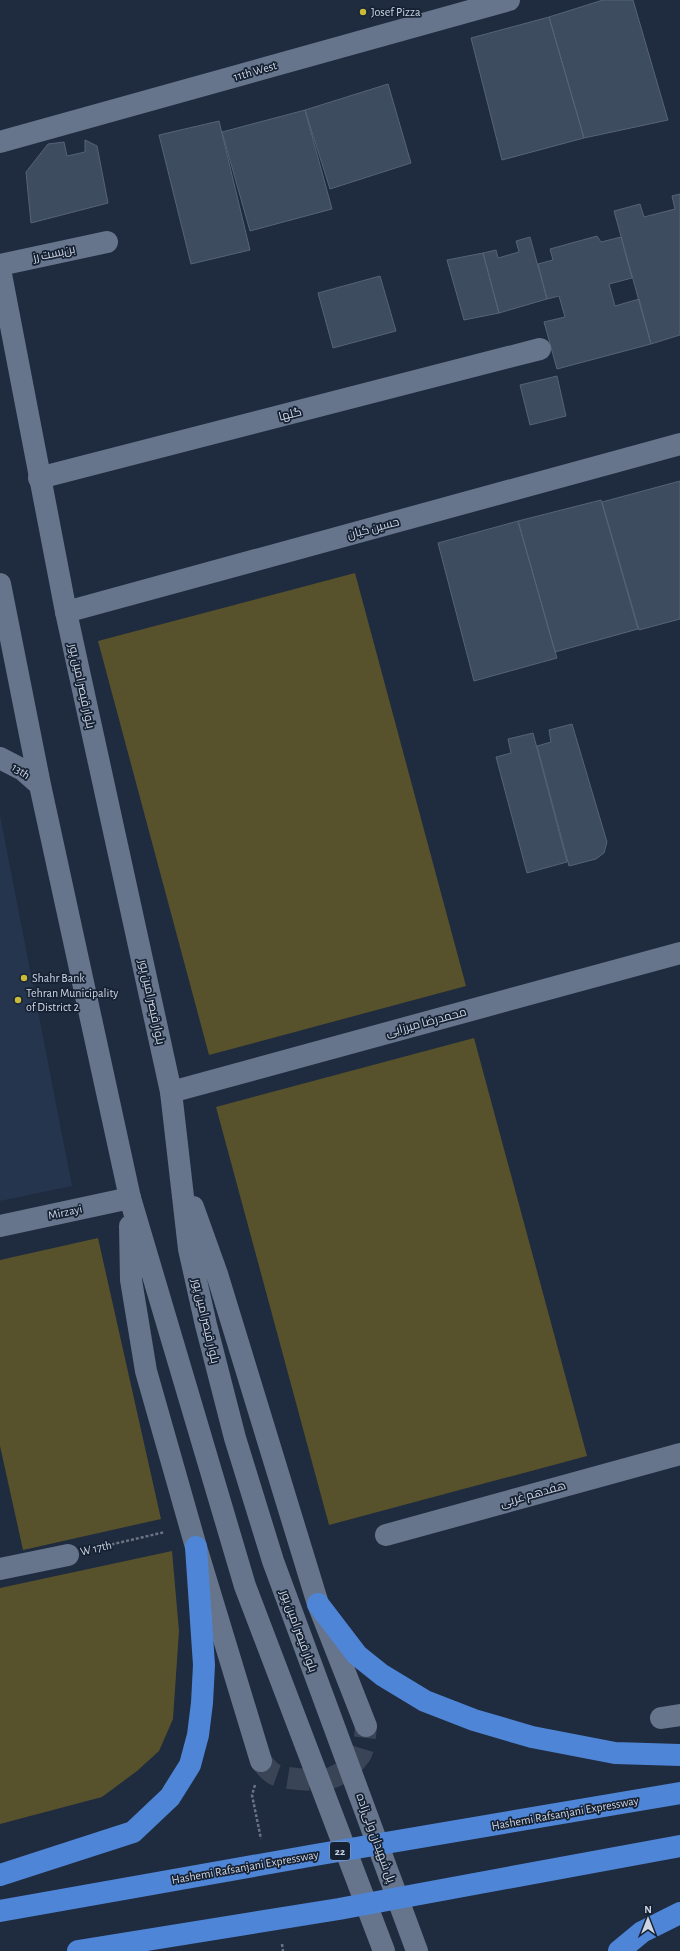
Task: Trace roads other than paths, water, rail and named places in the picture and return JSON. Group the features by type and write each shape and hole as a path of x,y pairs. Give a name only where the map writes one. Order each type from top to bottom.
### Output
{"highway":[{"path":"0,1875 133,1832 170,1797 190,1765 198,1735 202,1703 204,1665 196,1547"},
{"path":"318,1604 357,1655 382,1675 426,1701 474,1720 532,1737 615,1753 680,1756"},
{"name":"Hashemi Rafsanjani Expressway","path":"0,1911 315,1855 680,1793"},
{"path":"78,1951 339,1908 680,1846"},
{"path":"619,1951 642,1932 680,1912"}],"main road":[{"name":"11th West","path":"0,142 509,0"},
{"name":"بن‌بست رز","path":"0,265 107,242"},
{"name":"بلوار قیصر امین پور","path":"0,269 66,612 171,1092 189,1249 206,1325 235,1438 273,1561 334,1725"},
{"name":"گلها","path":"39,478 540,349"},
{"name":"حسین کیان","path":"66,612 680,444"},
{"path":"0,584 40,785 130,1198 245,1586 384,1951"},
{"name":"13th","path":"0,758 23,770 40,785"},
{"name":"محمدرضا میرزایی","path":"171,1092 680,953"},
{"path":"181,1174 217,1274 318,1604 366,1726"},
{"path":"130,1198 131,1280 146,1370 196,1547 261,1761"},
{"name":"Mirzayi","path":"0,1226 130,1198"},
{"name":"هفدهم غربی","path":"386,1535 680,1454"},
{"name":"W 17th","path":"0,1569 68,1555"},
{"name":"پل شهیدان ولی‌زاده","path":"334,1725 417,1951"}],"tunnel":[{"path":"261,1761 272,1773 276,1775 295,1779 312,1780 331,1778 346,1770 360,1755 364,1743 366,1726"}],"place":[{"name":"Josef Pizza","path":"363,12"},
{"name":"Shahr Bank","path":"24,978"},
{"name":"Tehran Municipality of District 2","path":"18,1000"}]}
